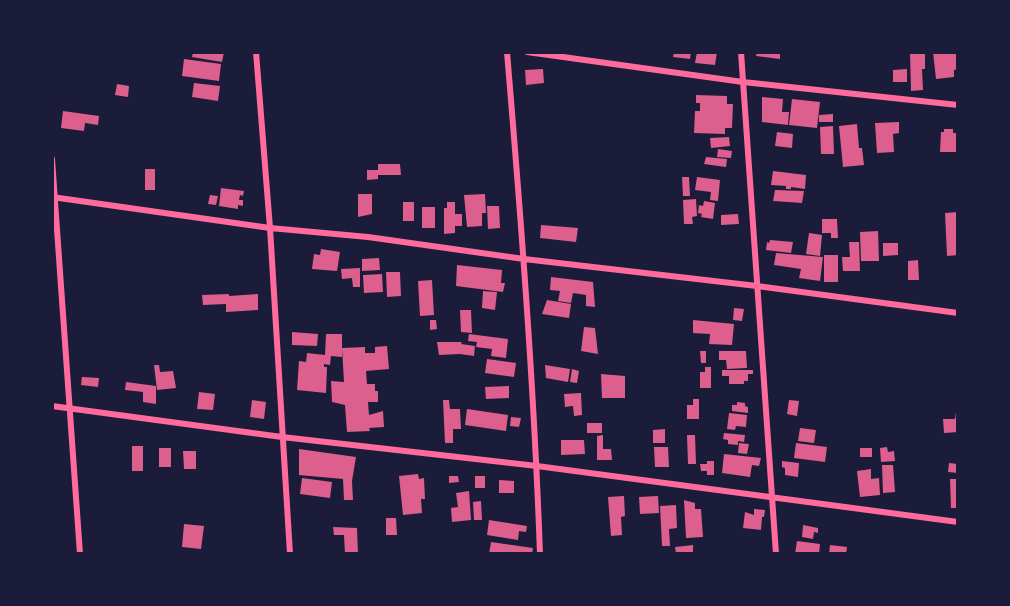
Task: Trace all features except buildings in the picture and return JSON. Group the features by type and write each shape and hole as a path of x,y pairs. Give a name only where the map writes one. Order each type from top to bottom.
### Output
{"street":[{"path":"256,52 270,228 290,554"},
{"path":"507,52 524,259 540,554"},
{"path":"527,52 742,82 957,105"},
{"path":"741,52 776,554"},
{"path":"52,159 80,554"},
{"path":"54,197 270,228 368,237 524,259 757,285 957,313"},
{"path":"52,406 282,437 772,496 957,522"}]}
